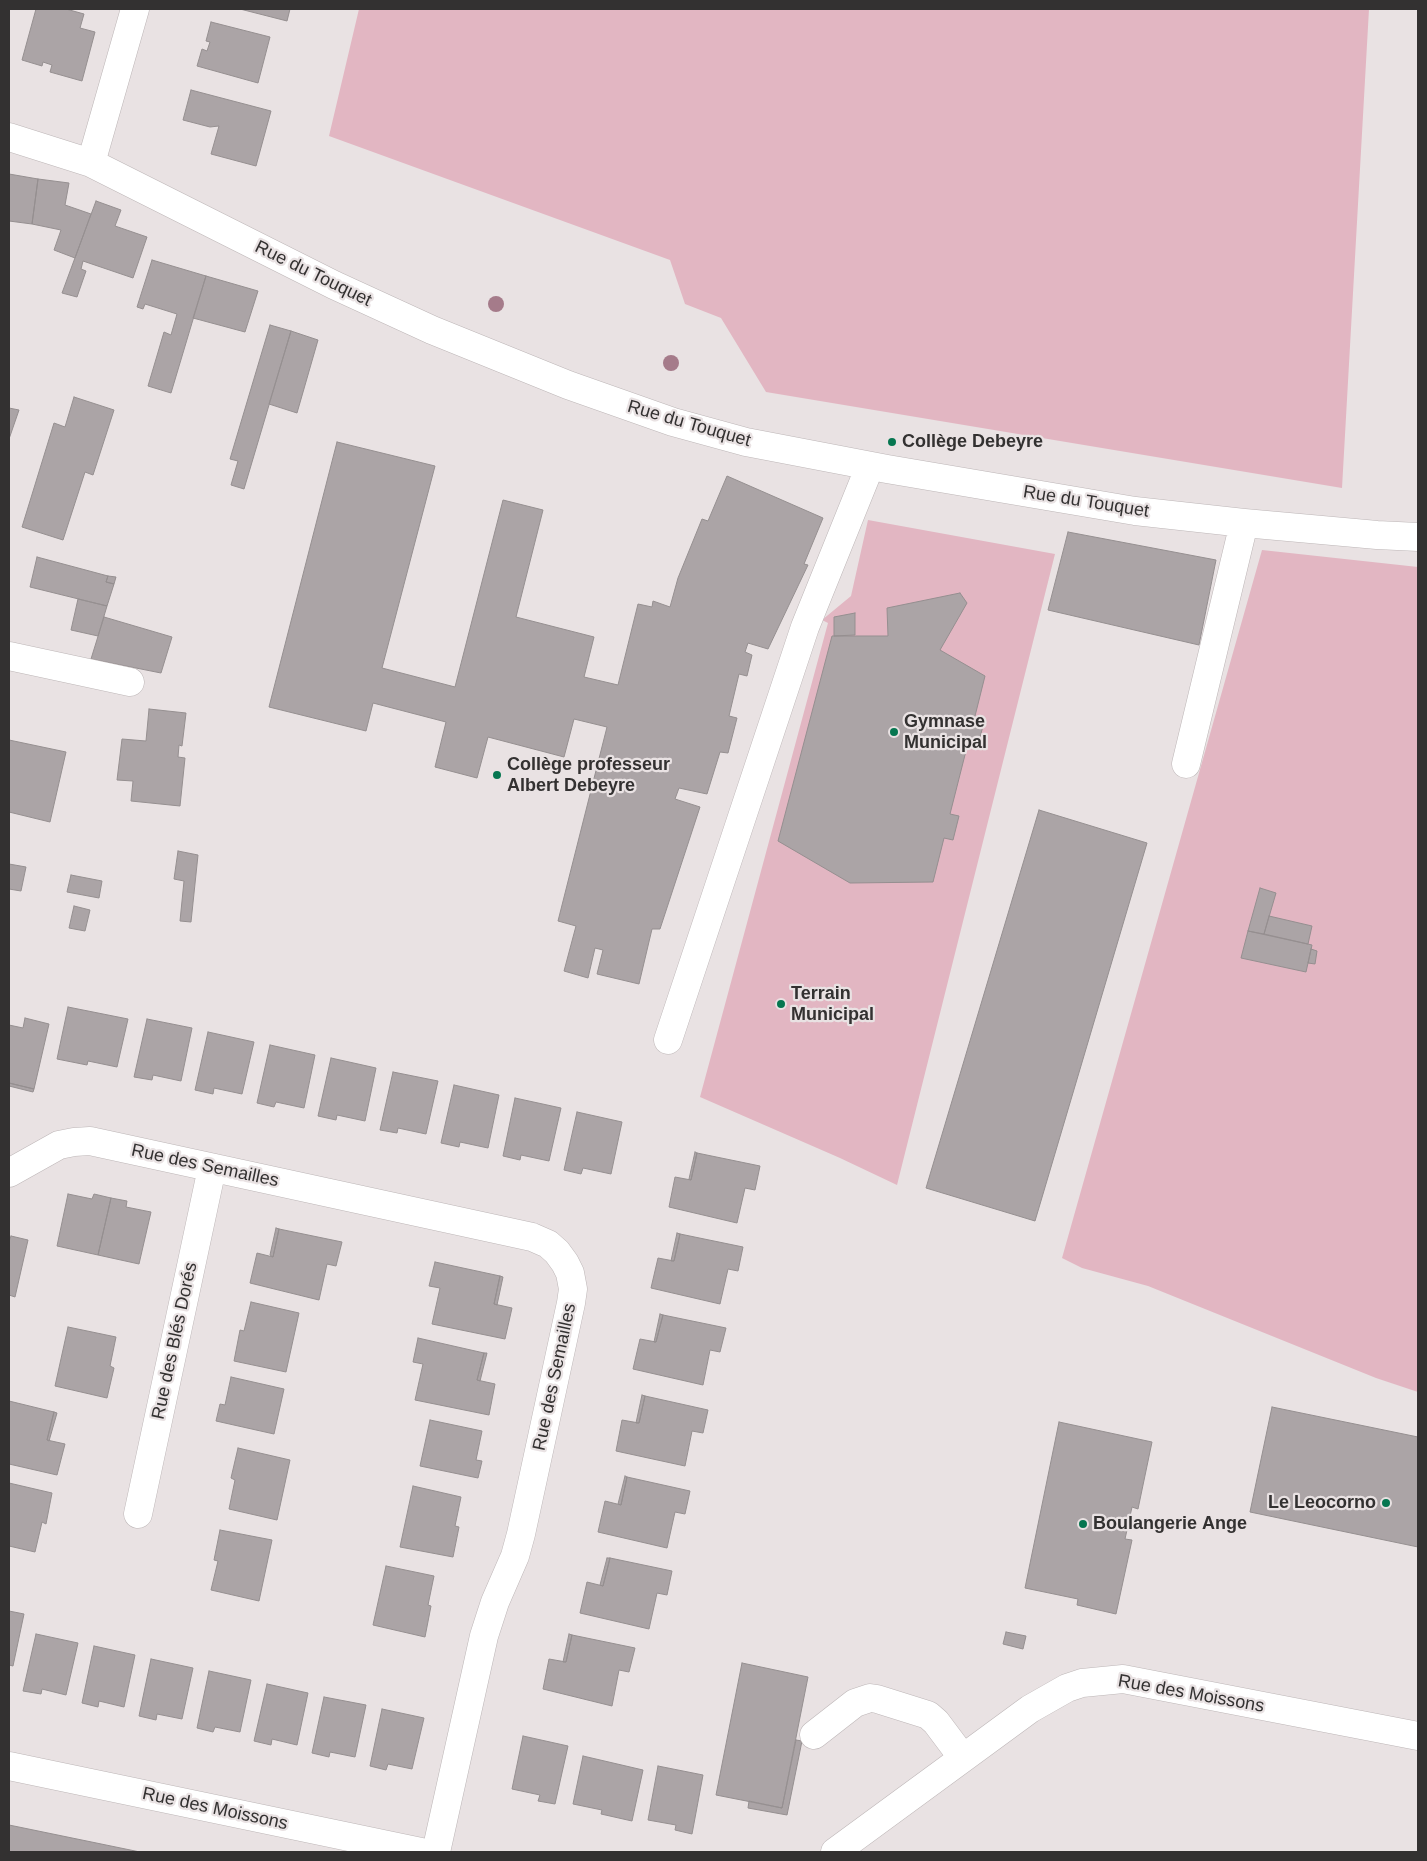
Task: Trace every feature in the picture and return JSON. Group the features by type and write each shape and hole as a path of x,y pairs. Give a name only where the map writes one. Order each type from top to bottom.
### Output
{"street":[{"path":"91,164 134,9"},
{"name":"Rue du Touquet","path":"9,137 62,152 91,164 389,311 432,330 559,382 707,432 746,442 870,466 1172,516 1377,536 1418,537"},
{"path":"668,1040 804,627 870,466"},
{"path":"1186,764 1244,523"},
{"path":"9,656 130,682"},
{"name":"Rue des Semailles","path":"9,1173 58,1146 90,1141 532,1237 548,1244 557,1252 570,1273 573,1289 571,1303 521,1534 515,1556 495,1602 484,1636 436,1852"},
{"name":"Rue des Blés Dorés","path":"138,1514 212,1168"},
{"name":"Rue des Moissons","path":"835,1852 1048,1698 1082,1683 1123,1679 1418,1736"},
{"path":"814,1736 855,1703 870,1698 877,1699 928,1715 936,1722 963,1758"},
{"name":"Rue des Moissons","path":"9,1766 421,1852"}],"shaded area":[{"path":"359,9 1369,9 1342,488 766,392 721,318 685,304 670,260 329,136"},
{"path":"868,520 1055,554 897,1185 700,1097 828,623 822,620 851,596"},
{"path":"1262,550 1418,567 1418,1392 1376,1378 1148,1286 1082,1268 1062,1258"}],"building":[{"path":"36,9 66,9 84,14 80,28 95,32 82,81 50,72 52,65 43,62 42,66 22,60"},
{"path":"240,9 290,9 287,21"},
{"path":"211,22 270,37 258,83 197,66 202,49 207,51 210,42 206,41"},
{"path":"191,90 271,111 256,166 211,154 219,126 210,127 183,120"},
{"path":"9,174 38,179 32,224 9,221"},
{"path":"38,179 69,183 65,205 91,214 75,258 54,250 61,230 32,224"},
{"path":"96,201 121,210 115,226 147,237 133,278 83,261 81,269 86,271 77,297 62,293"},
{"path":"152,260 206,276 171,393 148,386 164,332 171,335 177,314 145,304 143,309 137,307"},
{"path":"206,276 258,291 245,332 193,318"},
{"path":"270,325 291,331 244,489 231,485 238,461 230,459"},
{"path":"291,331 318,340 297,413 269,404"},
{"path":"74,397 114,410 93,475 85,472 63,540 22,527 54,423 65,427"},
{"path":"9,408 19,410 9,439"},
{"path":"337,442 435,466 382,668 455,687 503,500 543,510 516,617 594,637 584,677 618,685 638,604 652,607 653,601 670,607 678,578 702,519 708,521 727,476 823,518 804,564 808,565 768,649 748,643 745,652 752,655 747,676 739,674 729,716 737,718 728,753 720,752 707,794 679,788 675,799 700,807 660,929 652,929 639,984 597,974 603,950 595,948 588,978 564,971 576,926 558,921 607,727 574,719 564,757 488,737 477,778 435,767 446,722 373,703 366,731 269,707"},
{"path":"1068,532 1216,560 1199,645 1048,610"},
{"path":"37,557 108,576 106,582 114,584 107,606 30,587"},
{"path":"108,576 116,577 114,584 106,582"},
{"name":"Gymnase Municipal","path":"960,593 967,603 940,650 985,676 974,720 984,722 978,745 968,743 950,814 959,816 953,840 944,838 933,882 850,883 778,841 832,636 888,636 887,608"},
{"path":"78,599 107,606 98,636 71,630"},
{"path":"855,613 855,635 834,636 834,617"},
{"path":"104,617 172,637 161,673 91,659"},
{"path":"149,709 186,713 182,746 179,745 178,757 185,758 180,806 131,801 133,781 117,780 122,739 146,741"},
{"path":"9,740 66,752 50,822 9,812"},
{"path":"1039,810 1147,843 1035,1221 926,1188"},
{"path":"178,851 198,855 191,922 180,921 184,881 174,879"},
{"path":"9,864 26,867 21,891 9,889"},
{"path":"71,875 102,881 99,898 67,892"},
{"path":"1260,888 1276,893 1264,934 1248,931"},
{"path":"74,906 90,910 85,931 69,928"},
{"path":"1269,916 1312,926 1308,944 1264,934"},
{"path":"1248,931 1312,945 1306,972 1241,958"},
{"path":"1311,949 1317,951 1315,964 1308,963"},
{"path":"68,1007 128,1019 117,1067 88,1061 87,1065 57,1059"},
{"path":"25,1018 49,1024 34,1089 9,1083 9,1025 23,1028"},
{"path":"147,1019 192,1028 181,1081 153,1075 152,1080 134,1077"},
{"path":"208,1032 254,1042 242,1094 214,1088 213,1094 195,1090"},
{"path":"270,1045 315,1055 304,1108 276,1102 274,1107 257,1103"},
{"path":"331,1058 376,1068 365,1121 337,1115 336,1120 318,1116"},
{"path":"393,1072 438,1081 426,1134 398,1128 397,1133 380,1130"},
{"path":"9,1083 34,1089 33,1092 9,1086"},
{"path":"454,1085 499,1095 488,1148 460,1142 459,1147 441,1143"},
{"path":"515,1098 561,1108 549,1161 521,1155 520,1160 503,1156"},
{"path":"577,1112 622,1122 611,1174 583,1168 581,1174 564,1170"},
{"path":"695,1152 697,1153 691,1180 689,1179"},
{"path":"697,1153 760,1166 755,1190 745,1188 737,1223 669,1207 675,1177 691,1180"},
{"path":"68,1194 92,1199 94,1194 111,1198 98,1255 57,1246"},
{"path":"111,1198 127,1201 126,1207 151,1212 139,1264 98,1255"},
{"path":"276,1228 279,1229 273,1257 270,1255"},
{"path":"279,1229 342,1242 336,1266 327,1264 319,1300 250,1283 257,1253 273,1257"},
{"path":"677,1233 680,1234 674,1261 671,1261"},
{"path":"680,1234 743,1247 738,1271 728,1269 720,1304 651,1288 658,1258 674,1261"},
{"path":"11,1236 28,1240 15,1297 9,1295 9,1241"},
{"path":"435,1262 500,1276 494,1304 512,1308 505,1339 432,1324 440,1288 429,1286"},
{"path":"500,1276 503,1277 497,1305 494,1304"},
{"path":"251,1302 299,1313 286,1372 234,1361 240,1330 244,1331"},
{"path":"660,1314 663,1315 656,1342 654,1342"},
{"path":"663,1315 726,1328 720,1352 710,1350 703,1385 633,1369 640,1339 656,1342"},
{"path":"68,1327 116,1337 110,1366 114,1368 107,1398 55,1386"},
{"path":"418,1338 484,1353 477,1380 495,1384 489,1415 415,1400 423,1364 413,1362"},
{"path":"484,1353 487,1353 480,1381 477,1380"},
{"path":"231,1377 284,1389 274,1434 216,1421 220,1404 225,1405"},
{"path":"642,1395 645,1396 639,1423 636,1423"},
{"path":"645,1396 708,1410 703,1433 692,1431 685,1466 616,1451 622,1420 639,1423"},
{"path":"9,1401 54,1412 47,1440 65,1444 57,1475 9,1464"},
{"path":"1272,1407 1418,1437 1418,1547 1250,1512"},
{"path":"54,1412 57,1413 49,1441 47,1440"},
{"path":"430,1420 482,1431 476,1460 482,1461 478,1478 420,1466"},
{"name":"Boulangerie Ange","path":"1059,1422 1152,1442 1138,1509 1132,1507 1125,1539 1132,1540 1116,1614 1077,1605 1078,1599 1025,1588"},
{"path":"238,1448 290,1460 277,1520 229,1509 235,1480 231,1478"},
{"path":"625,1476 627,1477 621,1505 618,1504"},
{"path":"627,1477 690,1491 685,1514 675,1512 667,1548 598,1532 605,1501 621,1505"},
{"path":"9,1483 52,1493 46,1524 42,1522 35,1552 9,1546"},
{"path":"413,1486 461,1497 455,1526 459,1527 453,1557 400,1547"},
{"path":"220,1530 272,1540 259,1601 211,1590 218,1561 214,1560"},
{"path":"607,1558 610,1558 603,1586 600,1585"},
{"path":"610,1558 672,1571 667,1595 657,1593 649,1629 580,1613 587,1582 603,1586"},
{"path":"386,1566 434,1576 428,1605 431,1606 425,1637 373,1625"},
{"path":"9,1611 24,1614 13,1666 9,1665"},
{"path":"1006,1632 1026,1636 1023,1649 1003,1644"},
{"path":"36,1634 78,1643 66,1695 42,1689 41,1694 23,1691"},
{"path":"569,1634 572,1635 566,1662 563,1662"},
{"path":"572,1635 635,1648 629,1672 619,1670 612,1706 543,1689 549,1659 566,1662"},
{"path":"94,1646 135,1655 124,1707 99,1701 98,1707 82,1703"},
{"path":"151,1659 193,1668 182,1719 157,1714 156,1720 139,1716"},
{"path":"742,1663 808,1677 782,1808 716,1795"},
{"path":"209,1671 251,1680 240,1732 215,1727 213,1732 197,1728"},
{"path":"267,1684 308,1693 297,1745 272,1739 271,1745 254,1741"},
{"path":"324,1697 366,1705 355,1757 330,1752 329,1757 312,1753"},
{"path":"382,1709 424,1718 412,1769 388,1764 386,1770 370,1766"},
{"path":"523,1736 568,1746 555,1804 538,1801 540,1795 512,1789"},
{"path":"796,1740 802,1741 787,1815 748,1808 749,1801 782,1808"},
{"path":"583,1756 643,1770 632,1821 601,1814 602,1810 573,1804"},
{"path":"658,1766 703,1775 692,1834 675,1830 676,1825 648,1820"},
{"path":"9,1825 140,1852 9,1852"}],"place":[{"name":"Collège Debeyre","path":"892,442"},
{"name":"Gymnase Municipal","path":"894,732"},
{"name":"Collège professeur Albert Debeyre","path":"497,775"},
{"name":"Terrain Municipal","path":"781,1004"},
{"name":"Le Leocorno","path":"1386,1503"},
{"name":"Boulangerie Ange","path":"1083,1524"}]}
